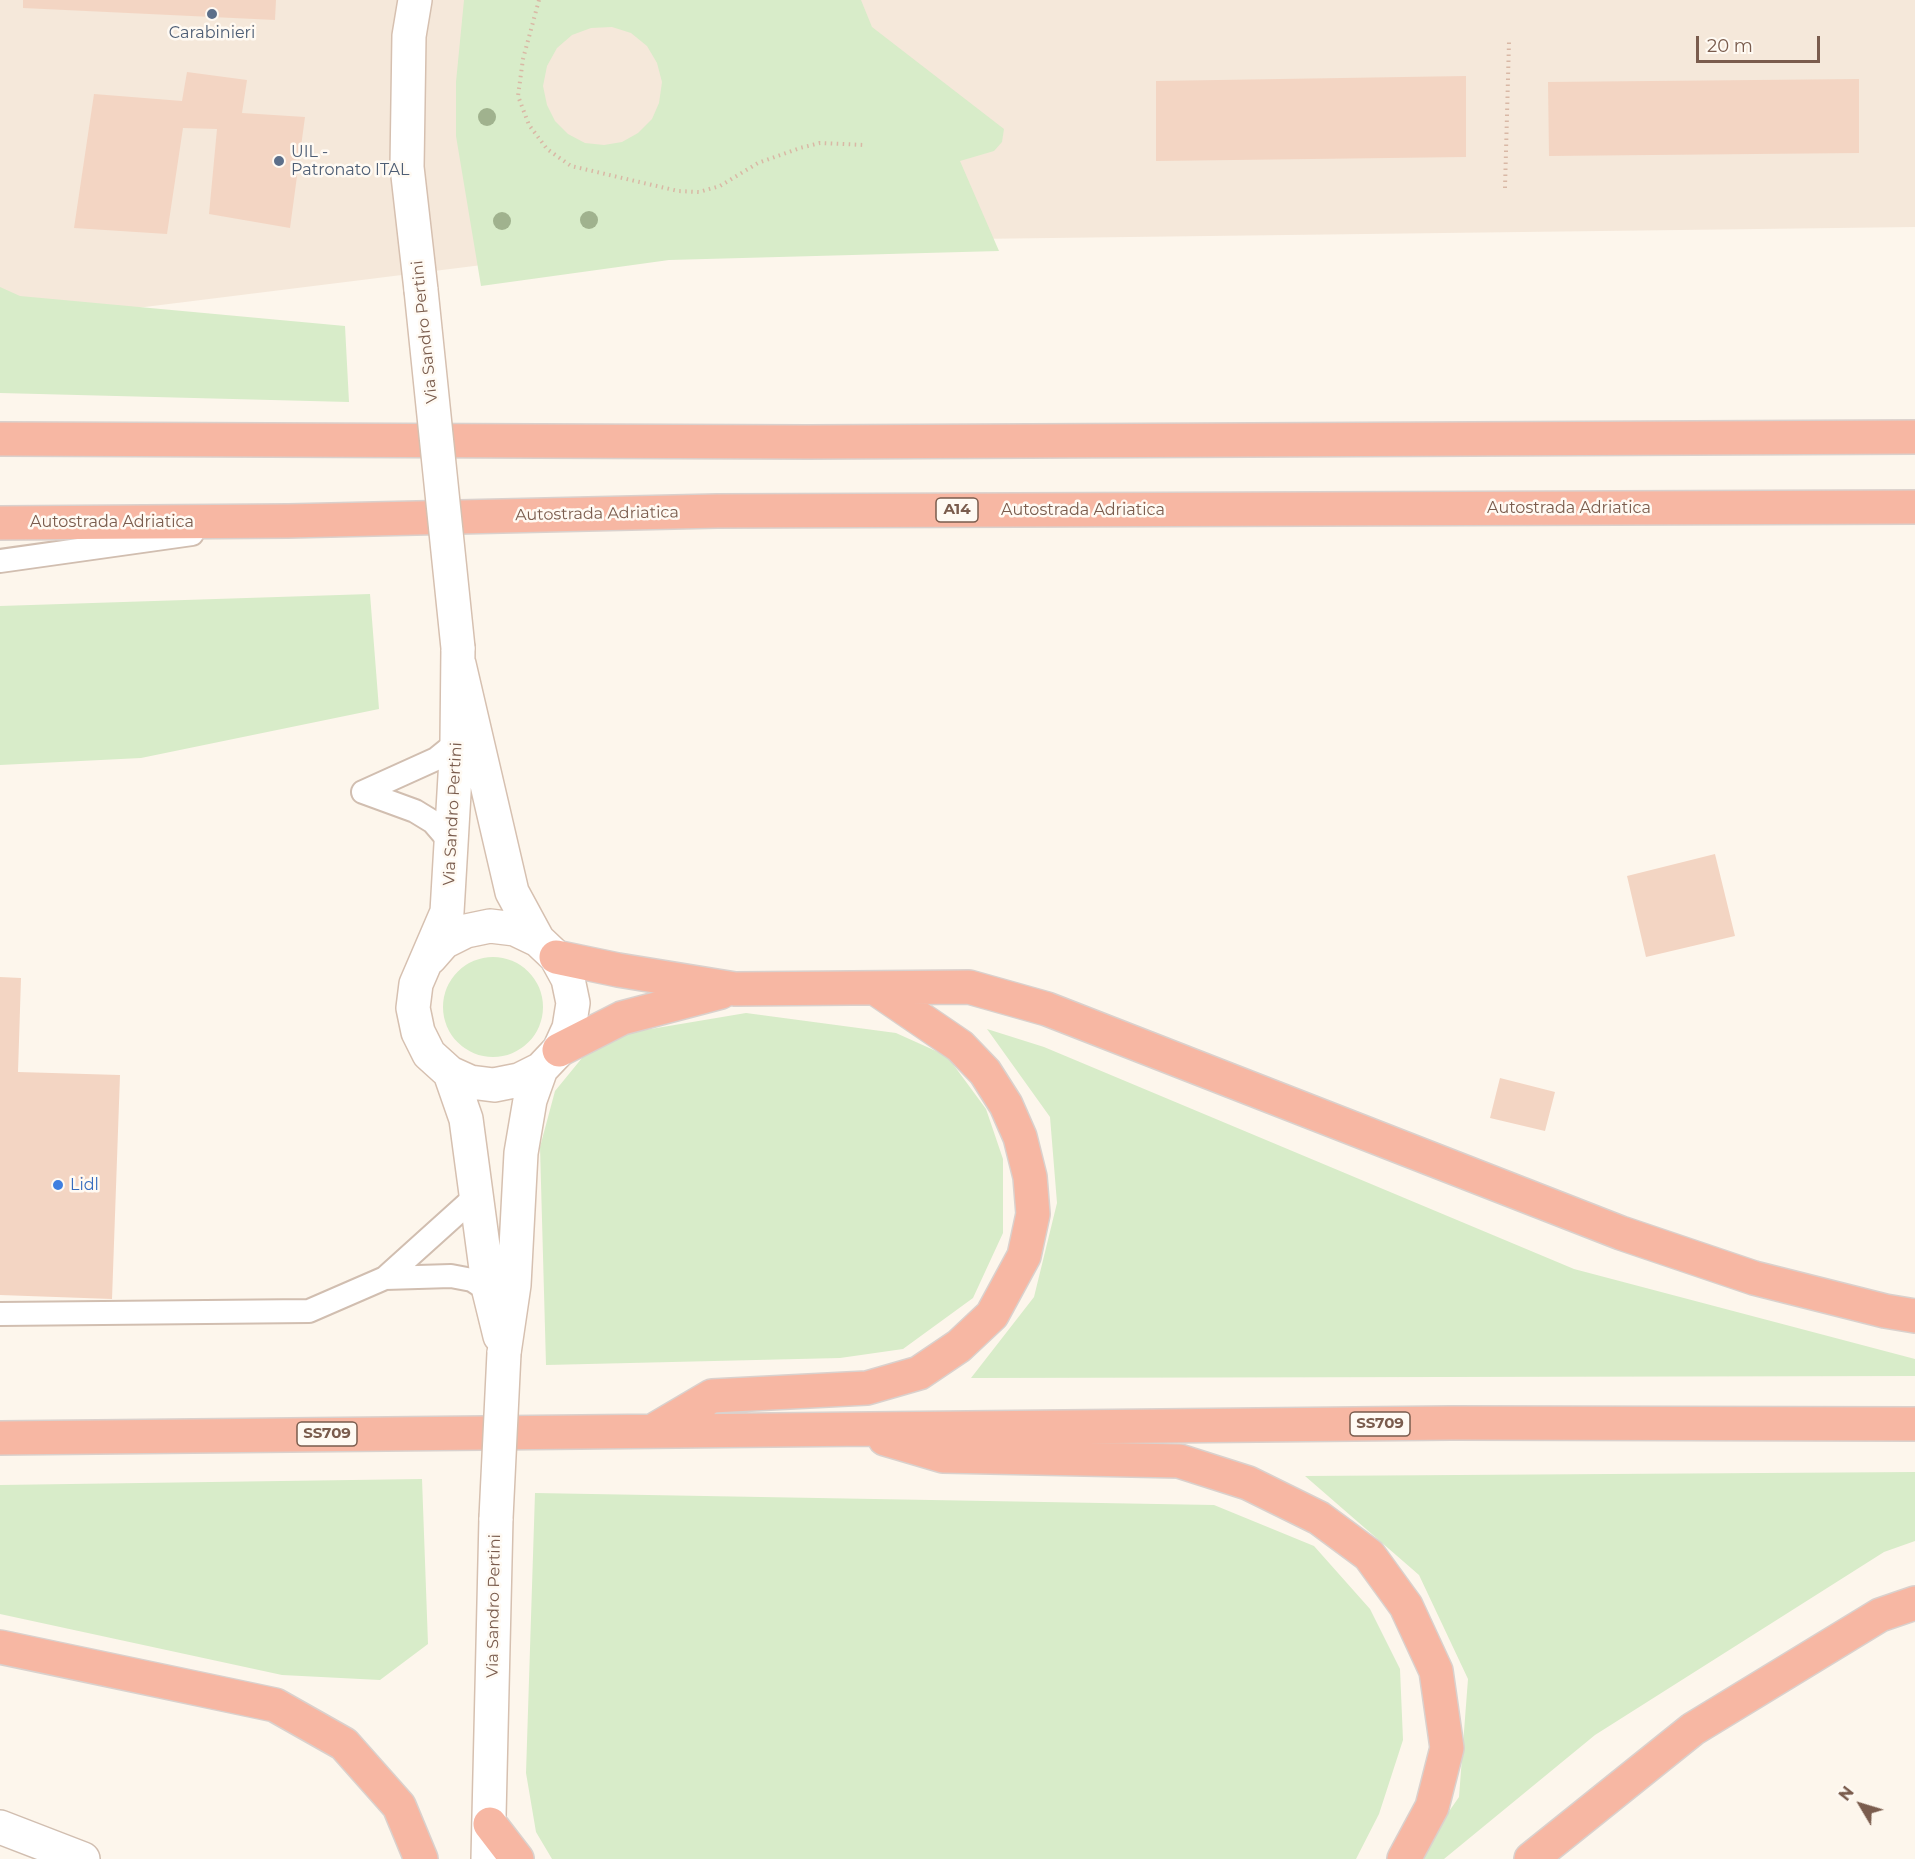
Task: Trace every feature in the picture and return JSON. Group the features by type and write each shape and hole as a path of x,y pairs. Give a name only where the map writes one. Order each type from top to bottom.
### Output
{"highway":[{"path":"0,440 832,442 1915,437"},
{"name":"Autostrada Adriatica","path":"0,523 288,521 717,511 1915,507"},
{"path":"547,948 618,970 735,989 969,987 1047,1009 1621,1233 1754,1278 1885,1311 1915,1316"},
{"path":"654,1431 712,1396 867,1388 919,1373 959,1346 993,1316 1024,1256 1033,1214 1030,1177 1020,1137 1006,1105 985,1072 960,1046 875,988"},
{"path":"550,1060 622,1018 735,989"},
{"name":"SS709","path":"0,1438 1440,1423 1915,1424"},
{"path":"845,1429 944,1456 1179,1461 1248,1483 1319,1518 1369,1556 1406,1606 1436,1671 1447,1748 1432,1807 1404,1859"},
{"path":"1531,1859 1693,1730 1880,1615 1915,1603"},
{"path":"0,1647 274,1705 344,1744 399,1806 421,1859"},
{"path":"490,1824 517,1859"}],"main road":[{"name":"Via Sandro Pertini","path":"415,0 409,36 407,167 459,656 512,892 568,979 573,1003 569,1028 530,1100 521,1154 514,1285 504,1353 496,1518 488,1859"},
{"name":"Via Sandro Pertini","path":"459,656 457,742 447,912 416,984 413,1008 418,1032 429,1054 450,1073 470,1082 494,1085 519,1080 550,1060"},
{"name":"Via Sandro Pertini","path":"427,961 444,942 466,931 482,927 515,929 547,948"},
{"name":"Via Sandro Pertini","path":"450,1073 466,1119 489,1291 504,1353"},
{"path":"0,1827 83,1859"}],"lane":[{"path":"0,561 288,521"},
{"path":"452,843 433,822 415,811 363,792 436,759 457,742"},
{"path":"0,1314 309,1311 385,1278 476,1196"},
{"path":"385,1278 451,1276 472,1280 489,1291"}],"path":[{"path":"539,0 523,59 518,96 529,124 547,149 571,166 678,191 699,192 720,186 758,164 800,148 820,143 864,145"},
{"path":"1505,188 1509,42"}],"shaded area":[{"path":"0,0 1915,0 1915,227 659,243 0,325"}],"green space":[{"path":"464,0 861,0 872,27 1004,129 1002,142 994,151 960,161 999,251 669,260 481,286 456,136 456,82","holes":["612,27 631,33 647,46 657,63 662,82 659,103 652,119 638,133 622,142 604,145 585,143 568,134 555,121 547,105 543,86 547,66 557,48 572,35 591,28"]},
{"path":"0,287 20,296 345,326 349,402 0,393"},
{"path":"370,594 379,709 141,758 0,765 0,606"},
{"path":"493,957 512,961 528,972 539,988 543,1007 539,1026 528,1042 512,1053 493,1057 474,1053 458,1042 447,1026 443,1007 447,988 458,972 474,961"},
{"path":"746,1013 896,1033 947,1056 986,1109 1003,1159 1003,1233 973,1298 903,1349 840,1358 546,1365 540,1147 555,1091 582,1058 627,1033"},
{"path":"987,1029 1044,1047 1574,1269 1915,1359 1915,1376 971,1378 1034,1297 1057,1203 1050,1117"},
{"path":"1915,1472 1915,1541 1884,1552 1595,1735 1444,1859 1416,1859 1459,1797 1468,1679 1419,1575 1305,1476"},
{"path":"422,1479 428,1644 380,1680 282,1675 0,1614 0,1485"},
{"path":"535,1493 1214,1505 1314,1546 1370,1609 1400,1669 1403,1740 1379,1814 1356,1859 552,1859 536,1832 526,1773"}],"building":[{"name":"Carabinieri","path":"23,0 276,0 275,20 23,8"},
{"path":"187,72 247,80 242,113 305,117 290,228 209,214 217,129 183,128 167,234 74,228 94,94 182,101"},
{"path":"1466,76 1466,157 1156,161 1156,81"},
{"path":"1859,79 1859,153 1549,156 1548,82"},
{"path":"1715,854 1735,936 1646,957 1627,876"},
{"name":"Lidl","path":"0,977 21,978 18,1072 120,1075 112,1299 0,1295"},
{"path":"1500,1078 1555,1092 1545,1131 1490,1118"}],"place":[{"name":"Carabinieri","path":"212,14"},
{"name":"UIL - Patronato ITAL","path":"279,161"},
{"name":"Lidl","path":"58,1185"}]}
